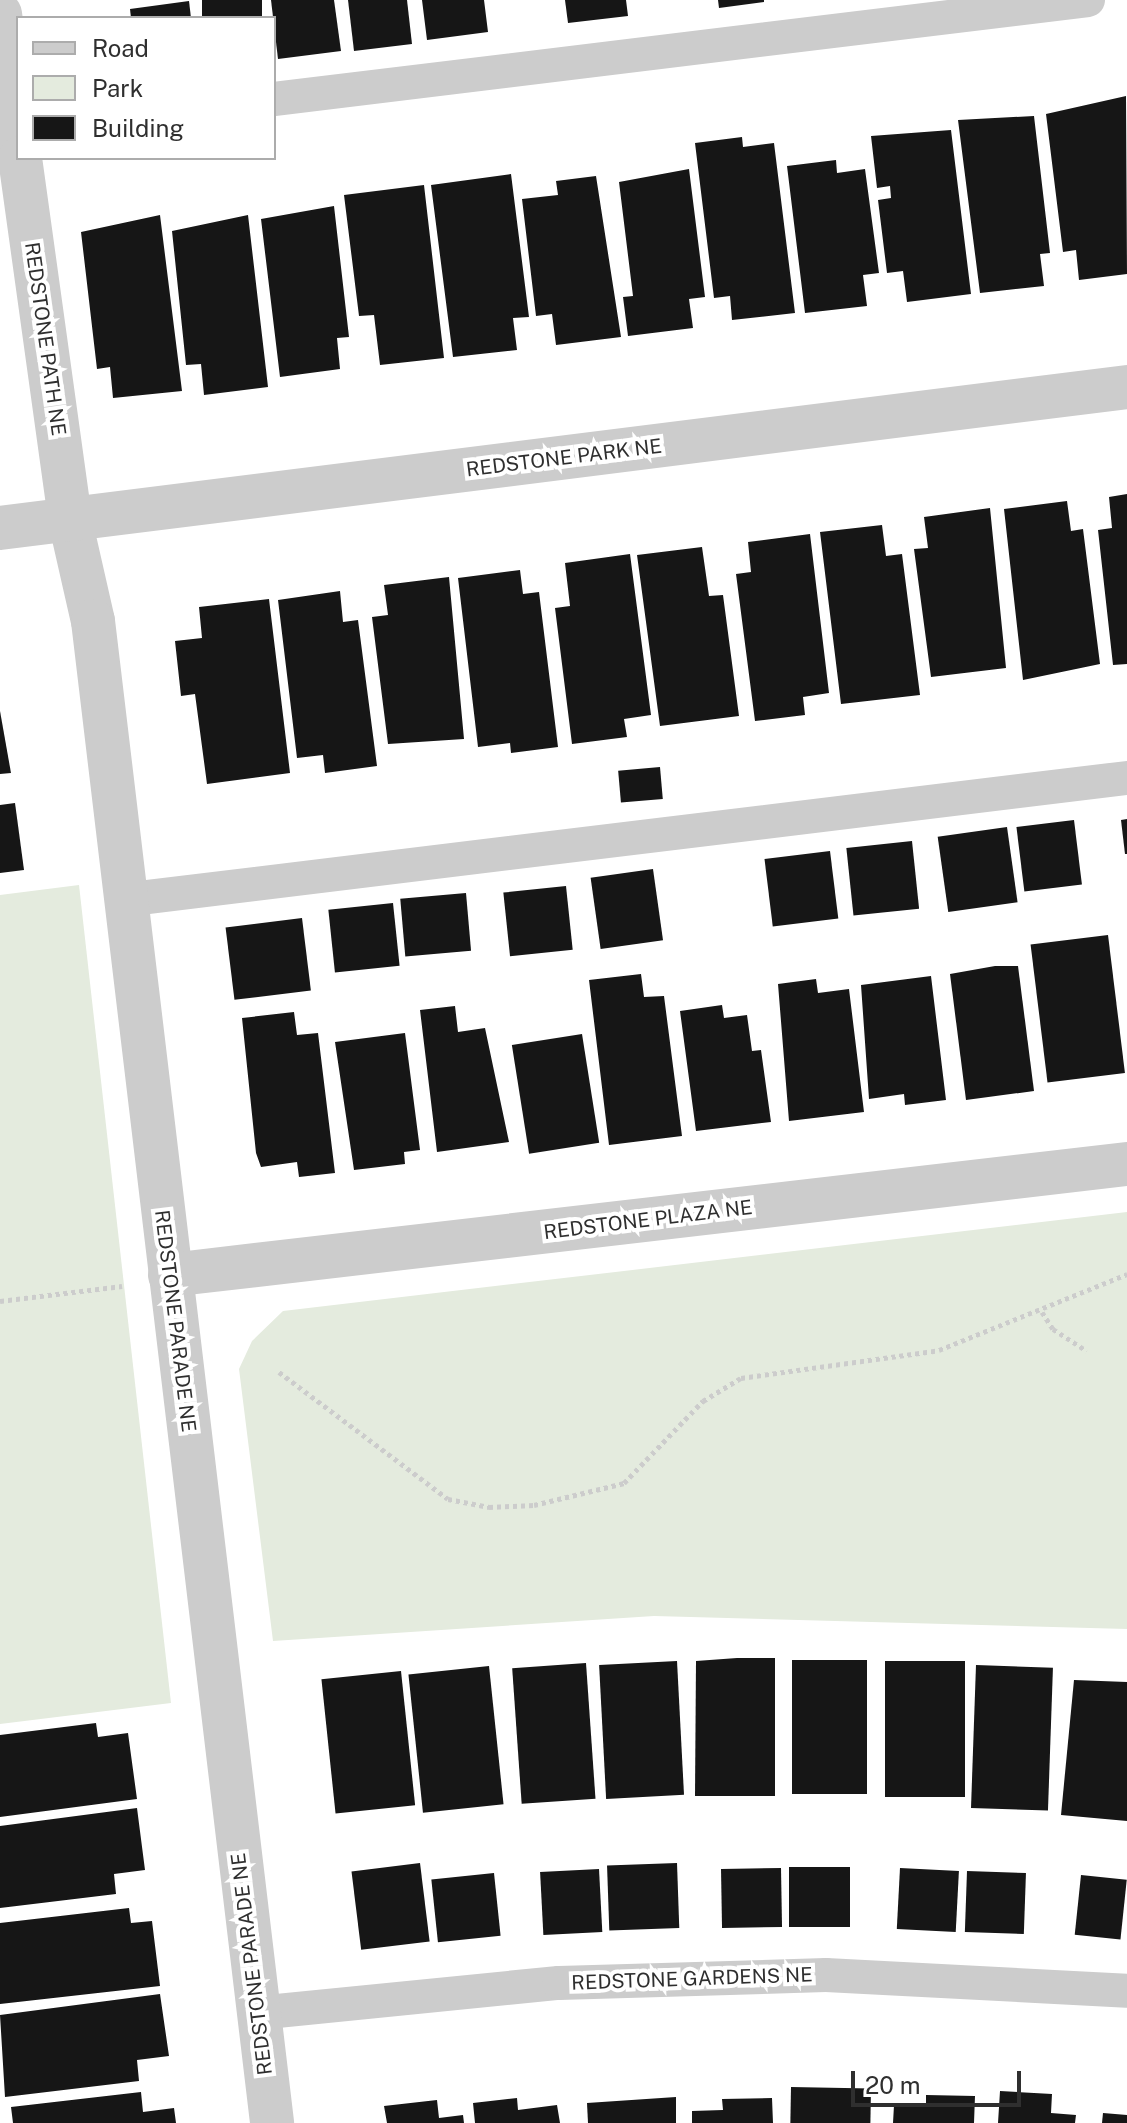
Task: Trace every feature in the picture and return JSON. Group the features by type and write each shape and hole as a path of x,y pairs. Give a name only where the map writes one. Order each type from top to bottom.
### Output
{"street":[{"name":"REDSTONE PATH NE","path":"0,14 16,127"},
{"name":"REDSTONE PATH NE","path":"21,160 70,520"},
{"name":"REDSTONE PARK NE","path":"0,528 1127,387"},
{"name":"REDSTONE PARADE NE","path":"70,520 93,621 123,900 272,2123"},
{"name":"REDSTONE PLAZA NE","path":"170,1275 1127,1164"}],"lane":[{"path":"276,99 1088,0"},
{"path":"123,900 1127,778"},
{"name":"REDSTONE GARDENS NE","path":"257,2013 559,1983 826,1975 1127,1991"}],"path":[{"path":"279,1372 448,1499 489,1507 534,1505 624,1483 703,1401 741,1378 939,1350 1042,1312 1127,1274"},
{"path":"0,1301 127,1285"},
{"path":"1042,1312 1053,1329 1087,1351"}],"green space":[{"path":"79,885 171,1703 0,1724 0,895"},
{"path":"1127,1212 1127,1629 654,1616 273,1641 239,1369 252,1341 283,1311"}],"building":[{"path":"202,0 262,0 262,16 202,16"},
{"path":"271,0 334,0 341,51 278,59 276,16 273,16"},
{"path":"348,0 407,0 412,44 354,51"},
{"path":"422,0 484,0 488,32 427,40"},
{"path":"565,0 626,0 628,16 568,23"},
{"path":"718,0 764,0 764,2 719,8"},
{"path":"189,1 191,16 131,16 130,9"},
{"path":"1126,96 1127,274 1079,280 1076,250 1063,252 1046,114"},
{"path":"1034,116 1050,253 1040,254 1044,286 980,293 958,120"},
{"path":"951,130 971,294 907,302 903,271 887,273 878,200 891,198 890,186 877,188 871,136"},
{"path":"742,137 743,147 774,143 795,313 732,320 730,296 714,298 695,143"},
{"path":"836,160 837,173 865,169 879,273 863,275 867,306 805,313 787,166"},
{"path":"689,169 705,297 689,299 693,328 628,336 623,297 633,296 619,182"},
{"path":"511,174 529,317 513,318 517,350 453,357 431,185"},
{"path":"596,176 621,337 556,345 552,314 536,316 522,199 558,195 556,181"},
{"path":"424,185 444,358 380,365 374,315 359,316 344,195"},
{"path":"334,206 349,337 337,338 340,369 280,377 261,219"},
{"path":"160,215 182,391 113,398 110,367 97,369 81,232"},
{"path":"248,215 268,387 204,395 201,364 186,365 172,231"},
{"path":"1127,494 1127,664 1113,665 1098,530 1112,528 1109,497"},
{"path":"1067,501 1071,531 1083,529 1100,664 1023,680 1004,509"},
{"path":"990,508 1006,668 931,677 914,549 928,548 924,517"},
{"path":"882,525 886,556 902,554 920,695 841,704 820,532"},
{"path":"810,534 829,693 803,697 805,715 755,721 736,574 751,572 748,542"},
{"path":"702,547 709,596 723,595 739,716 660,726 637,555"},
{"path":"630,554 651,715 624,719 627,737 572,744 555,608 570,606 565,563"},
{"path":"520,570 523,594 539,592 558,747 511,753 510,743 478,747 458,578"},
{"path":"449,577 464,739 388,744 372,617 388,615 384,585"},
{"path":"340,591 343,622 358,620 377,766 325,773 323,755 297,758 278,600"},
{"path":"269,599 290,773 207,784 195,694 181,696 175,641 202,638 199,607"},
{"path":"0,711 11,773 0,774"},
{"path":"660,767 663,799 621,803 618,771"},
{"path":"15,803 24,870 0,873 0,805"},
{"path":"1127,819 1127,854 1125,854 1121,820"},
{"path":"1074,820 1082,885 1024,892 1016,827"},
{"path":"1007,827 1018,902 948,912 938,837"},
{"path":"912,841 919,909 853,916 846,848"},
{"path":"830,851 838,918 773,927 764,859"},
{"path":"653,869 663,940 601,949 591,878"},
{"path":"566,886 573,950 510,956 503,893"},
{"path":"466,893 471,951 405,957 400,899"},
{"path":"393,903 400,966 335,972 328,910"},
{"path":"302,918 311,990 234,1000 226,927"},
{"path":"1108,935 1125,1073 1048,1082 1031,945"},
{"path":"995,966 1018,966 1034,1091 966,1100 950,974"},
{"path":"641,974 644,997 664,996 682,1136 609,1145 589,980"},
{"path":"931,976 946,1100 905,1105 904,1094 869,1099 861,985"},
{"path":"816,979 818,993 849,989 864,1112 789,1121 778,984"},
{"path":"722,1005 724,1018 747,1015 752,1051 761,1050 771,1122 696,1131 680,1011"},
{"path":"455,1006 458,1032 485,1028 509,1142 437,1152 420,1010"},
{"path":"294,1012 297,1035 318,1033 335,1173 299,1177 297,1162 261,1167 256,1153 242,1018"},
{"path":"405,1033 420,1150 404,1152 405,1164 354,1170 335,1042"},
{"path":"582,1034 599,1143 529,1154 512,1045"},
{"path":"775,1658 775,1796 695,1796 696,1661"},
{"path":"792,1660 867,1660 867,1794 792,1794"},
{"path":"677,1661 684,1795 606,1799 599,1665"},
{"path":"885,1661 965,1661 965,1797 885,1797"},
{"path":"586,1663 595,1799 522,1804 512,1668"},
{"path":"976,1665 1053,1668 1048,1811 971,1808"},
{"path":"489,1666 504,1804 423,1813 408,1674"},
{"path":"401,1671 415,1805 336,1814 321,1679"},
{"path":"1074,1680 1127,1682 1127,1821 1061,1815"},
{"path":"96,1723 98,1737 128,1733 137,1799 0,1817 0,1735"},
{"path":"137,1808 145,1870 114,1874 116,1894 0,1908 0,1826"},
{"path":"420,1863 430,1941 361,1950 352,1871"},
{"path":"677,1863 679,1928 609,1930 607,1865"},
{"path":"789,1867 850,1867 850,1927 789,1927"},
{"path":"781,1868 782,1927 722,1928 721,1869"},
{"path":"900,1868 959,1871 956,1932 897,1929"},
{"path":"599,1869 602,1932 543,1935 540,1872"},
{"path":"967,1871 1026,1873 1024,1934 965,1932"},
{"path":"494,1873 501,1936 438,1942 431,1880"},
{"path":"1081,1875 1127,1880 1120,1939 1075,1935"},
{"path":"129,1908 131,1923 152,1921 160,1986 0,2004 0,1923"},
{"path":"160,1994 169,2056 137,2060 139,2081 5,2097 0,2015"},
{"path":"791,2087 871,2088 870,2123 790,2123"},
{"path":"1000,2091 1052,2094 1051,2113 1076,2115 1075,2123 998,2123"},
{"path":"141,2092 143,2112 174,2108 176,2123 13,2123 11,2107"},
{"path":"926,2095 975,2096 974,2123 893,2123 894,2105 926,2106"},
{"path":"676,2097 676,2123 588,2123 587,2103"},
{"path":"517,2098 518,2110 557,2105 560,2123 475,2123 473,2103"},
{"path":"772,2098 773,2123 692,2123 692,2111 723,2110 722,2099"},
{"path":"437,2100 439,2118 463,2115 464,2123 387,2123 384,2106"},
{"path":"1103,2113 1127,2115 1127,2123 1102,2123"}]}
